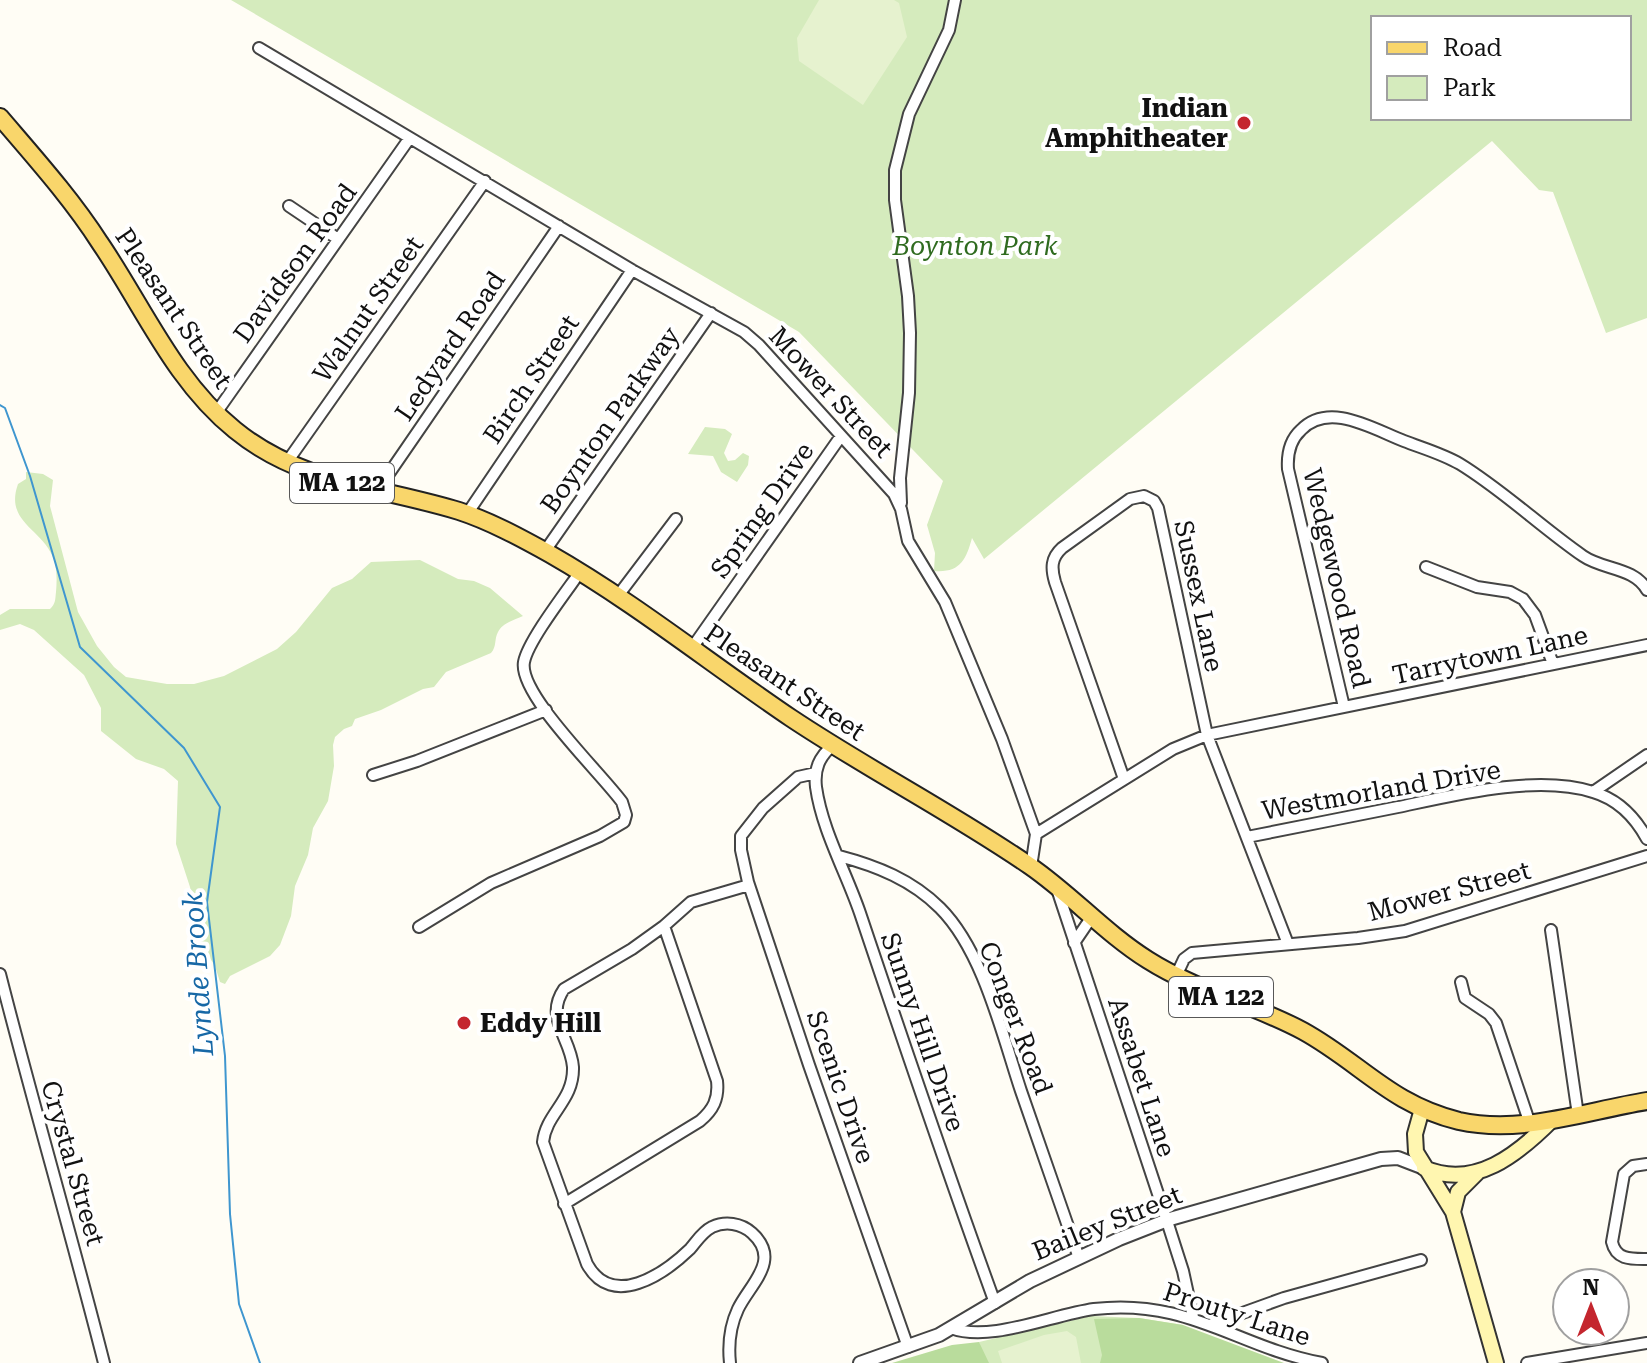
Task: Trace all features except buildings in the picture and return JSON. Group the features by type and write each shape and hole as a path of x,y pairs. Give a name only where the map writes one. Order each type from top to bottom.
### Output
{"main road":[{"name":"Pleasant Street","path":"0,117 81,215 177,367 216,413 256,446 339,483 467,514 545,551 833,745 1031,867 1144,958 1176,976 1300,1030 1338,1053 1392,1094 1422,1109 1468,1122 1522,1124 1647,1101"},
{"path":"1422,1109 1415,1134 1416,1152 1453,1212 1496,1363"},
{"path":"1453,1212 1458,1192 1477,1173 1512,1156 1552,1120"},
{"path":"1512,1156 1522,1124"},
{"path":"1424,1168 1437,1173 1477,1173"}],"street":[{"path":"901,509 900,478 907,426 910,333 895,200 895,170 909,114 944,41 955,0"},
{"name":"Mower Street","path":"259,48 632,270 744,332 759,345 894,494 901,509 908,541 945,602 963,640 1036,834 1031,867"},
{"name":"Davidson Road","path":"216,413 409,139"},
{"name":"Walnut Street","path":"287,462 485,181"},
{"path":"289,206 338,239"},
{"name":"Ledyard Road","path":"377,491 559,226"},
{"name":"Birch Street","path":"467,514 632,270"},
{"name":"Boynton Parkway","path":"545,551 711,313"},
{"name":"Wedgewood Road","path":"1344,707 1288,469 1291,443 1301,429 1316,420 1333,417 1352,421 1456,462 1587,559 1632,575 1647,590"},
{"name":"Spring Drive","path":"692,648 841,436"},
{"name":"Sussex Lane","path":"1124,779 1052,568 1053,559 1059,551 1135,497 1150,498 1158,508 1207,735 1288,944"},
{"path":"617,597 676,519"},
{"path":"1426,567 1477,587 1510,592 1523,599 1535,615 1553,664"},
{"path":"419,927 491,883 617,828 624,822 626,815 622,802 546,710 527,682 524,661 580,572"},
{"name":"Tarrytown Lane","path":"1036,834 1173,749 1207,735 1647,645"},
{"path":"373,775 546,710"},
{"path":"816,773 818,762 833,745"},
{"path":"1593,792 1647,755"},
{"name":"Scenic Drive","path":"816,773 798,777 763,808 744,830 741,840 749,885 908,1347"},
{"name":"Sunny Hill Drive","path":"816,773 820,803 995,1303"},
{"name":"Westmorland Drive","path":"1247,837 1499,788 1559,787 1593,792 1610,799 1626,811 1647,839"},
{"name":"Conger Road","path":"839,856 866,863 903,879 941,909 962,937 988,996 1079,1258"},
{"name":"Mower Street","path":"1176,976 1184,959 1192,953 1405,931 1647,856"},
{"path":"730,1363 729,1340 733,1322 763,1266 762,1249 753,1234 731,1224 714,1226 703,1233 688,1251 642,1282 619,1287 602,1282 590,1269 543,1142 546,1127 566,1098 573,1074 570,1050 556,1019 557,1000 570,983 605,966 664,926 691,902 749,885"},
{"name":"Assabet Lane","path":"1057,887 1183,1271 1193,1317"},
{"path":"1073,938 1086,914"},
{"path":"564,1204 700,1121 714,1107 717,1081 664,926"},
{"path":"1551,930 1578,1115"},
{"name":"Crystal Street","path":"0,974 104,1363"},
{"path":"1461,982 1465,998 1489,1014 1496,1023 1522,1124"},
{"name":"Bailey Street","path":"860,1363 951,1328 1030,1281 1167,1221 1385,1159 1407,1146 1415,1134"},
{"name":"Bailey Street","path":"1385,1159 1403,1159 1424,1168"},
{"path":"1647,1164 1631,1167 1624,1174 1612,1242 1620,1256 1647,1259"},
{"path":"1212,1324 1284,1298 1421,1260"},
{"name":"Prouty Lane","path":"951,1328 962,1333 983,1334 1075,1312 1149,1307 1193,1317 1322,1363"},
{"path":"1527,1363 1577,1360 1647,1343"}],"green space":[{"name":"Boynton Park","path":"231,0 1647,0 1647,318 1606,333 1553,192 1539,190 1492,141 984,559 972,538 960,564 950,570 934,571 935,553 927,525 943,481 799,332"},
{"path":"819,0 894,0 899,3 907,37 863,105 799,61 797,38"},
{"path":"705,427 725,429 732,434 724,453 728,461 735,460 743,453 749,456 748,465 737,482 721,472 713,456 688,454"},
{"path":"26,472 43,474 53,480 50,506 78,612 97,646 126,677 167,684 194,684 224,676 277,649 296,632 332,588 352,579 371,562 420,560 458,579 474,581 490,588 523,616 500,629 491,653 446,672 434,687 355,719 352,726 335,737 328,801 313,828 308,855 295,886 291,916 280,945 270,956 230,976 225,984 220,982 215,966 201,944 190,887 176,844 178,781 164,769 136,759 101,731 101,708 84,675 34,630 20,624 0,630 0,615 10,609 50,609 55,599 54,560 49,549 16,508 18,484 26,479"},
{"path":"1091,1316 1139,1318 1183,1325 1190,1363 984,1363 979,1342"},
{"path":"1139,1318 1183,1325 1284,1363 1100,1363 1102,1355 1094,1319"},
{"path":"1067,1331 1076,1337 1081,1363 1002,1363 998,1351 1044,1335"},
{"path":"979,1342 989,1363 892,1363 952,1345"}],"waterway":[{"name":"Lynde Brook","path":"0,405 5,408 30,476 80,647 184,748 220,807 207,902 225,1056 230,1214 239,1304 260,1363"}],"place":[{"name":"Indian Amphitheater","path":"1244,123"},
{"name":"Eddy Hill","path":"464,1023"}]}
